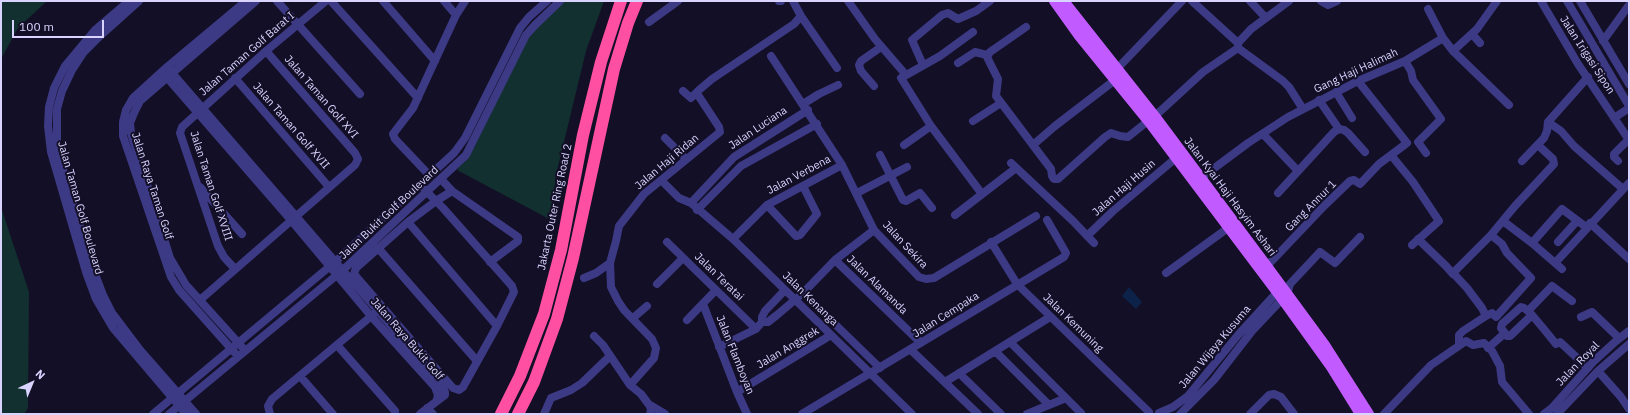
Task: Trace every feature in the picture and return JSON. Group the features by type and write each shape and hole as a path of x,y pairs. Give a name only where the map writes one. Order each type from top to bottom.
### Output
{"highway":[{"name":"Jakarta Outer Ring Road 2","path":"501,414 520,376 544,314 561,250 583,135 601,62 621,1"},
{"path":"518,414 534,382 557,319 573,258 614,69 628,23 637,1"}],"main road":[{"name":"Jalan Kyai Haji Hasyim Ashari","path":"1054,1 1079,36 1114,74 1201,178 1267,266 1360,414"},
{"name":"Jalan Kyai Haji Hasyim Ashari","path":"1064,1 1114,74"},
{"name":"Jalan Kyai Haji Hasyim Ashari","path":"1152,119 1176,158 1228,228 1284,291 1332,355 1369,414"}],"street":[{"name":"Jalan Taman Golf Boulevard","path":"129,1 83,53 72,70 62,91 57,109 58,150 93,269 106,301 118,323 182,403"},
{"name":"Jalan Taman Golf Boulevard","path":"110,21 140,1"},
{"name":"Jalan Raya Taman Golf","path":"242,354 231,348 199,304 178,273 170,258 131,133 130,123 140,101 167,73 246,1"},
{"name":"Jalan Raya Taman Golf","path":"167,73 256,1"},
{"path":"277,1 360,94"},
{"name":"Jalan Taman Golf Barat I","path":"200,110 266,51 326,1"},
{"path":"331,1 418,98"},
{"path":"383,1 435,61"},
{"path":"444,1 456,16"},
{"path":"430,176 393,136 413,108 456,16 465,1"},
{"name":"Jalan Bukit Golf Boulevard","path":"153,414 231,348 239,344 333,264 430,176 454,152 465,138 520,28 528,17 546,1"},
{"name":"Jalan Bukit Golf Boulevard","path":"169,414 340,273 441,179 468,151 526,36 535,25 560,1"},
{"path":"649,22 678,1"},
{"path":"793,1 801,16 837,68"},
{"path":"848,1 881,47 906,76"},
{"path":"923,66 912,40 945,14 948,13 958,19 973,13 980,4 990,1"},
{"path":"1192,1 1238,46 1283,81 1303,109"},
{"path":"1250,1 1266,18"},
{"path":"987,55 998,79 995,93 1051,169 1054,179 1058,179 1105,136 1111,133 1128,137 1152,119 1203,72 1238,46 1251,30 1289,1"},
{"path":"1321,1 1328,5 1337,1"},
{"path":"1453,51 1477,29 1497,1"},
{"name":"Jalan Irigasi Sipon","path":"1540,1 1588,77 1616,116 1629,140"},
{"name":"Jalan Irigasi Sipon","path":"1567,1 1628,108"},
{"path":"1034,145 1114,74 1177,3"},
{"path":"1583,3 1603,41 1628,78"},
{"path":"1603,41 1629,4"},
{"path":"1428,10 1443,38 1453,51 1509,105"},
{"path":"683,90 691,98 702,86 794,24 801,16"},
{"path":"958,63 975,52 987,55 1026,27"},
{"path":"974,32 940,56 901,79 931,126 982,194"},
{"path":"1472,34 1480,43"},
{"name":"Gang Haji Halimah","path":"1201,178 1248,143 1303,109 1358,81 1405,61 1443,38"},
{"path":"874,86 865,76 859,65 881,47"},
{"name":"Jalan Taman Golf XVI","path":"266,51 356,153 358,159 354,165 329,187"},
{"name":"Jalan Sekira","path":"771,56 806,107 842,165 874,230 918,277 926,279 934,278 1036,216"},
{"path":"1405,61 1411,71 1413,80 1441,119 1418,141 1426,153"},
{"name":"Jalan Raya Bukit Golf","path":"167,73 294,218 436,388 438,395 437,399 430,411"},
{"path":"1522,161 1538,145 1547,131 1548,122 1588,77"},
{"name":"Jalan Taman Golf XVII","path":"235,78 329,187"},
{"name":"Gang Annur 1","path":"1267,266 1324,206 1350,182 1354,180 1360,184 1379,164 1408,142 1358,81"},
{"path":"806,107 819,94 838,85"},
{"name":"Jalan Haji Ridan","path":"630,385 649,364 656,353 656,348 652,339 618,301 611,287 610,263 619,226 644,194 721,130 697,92"},
{"path":"1336,92 1352,118"},
{"path":"1319,100 1339,129 1348,133 1366,152"},
{"path":"972,121 1001,103"},
{"name":"Jalan Luciana","path":"691,203 734,156 806,107"},
{"path":"1616,116 1628,108"},
{"name":"Jalan Taman Golf XVIII","path":"200,110 182,126 180,133 218,246 224,257 235,269"},
{"path":"1548,122 1561,131 1574,146 1626,186 1588,225 1555,263"},
{"name":"Jalan Luciana","path":"697,210 740,166 817,124"},
{"path":"904,145 931,126"},
{"path":"1278,193 1334,132 1339,129"},
{"path":"1263,134 1298,171"},
{"path":"665,138 686,159"},
{"path":"1618,161 1614,157 1614,154 1629,140"},
{"path":"1453,274 1491,235 1554,164 1554,160 1538,145"},
{"path":"1391,155 1413,182 1439,221 1412,245"},
{"path":"734,156 740,166"},
{"path":"880,156 904,201 920,193 932,208"},
{"name":"Jalan Haji Husin","path":"1087,236 1113,211 1176,158"},
{"name":"Jalan Verbena","path":"733,239 767,205 842,165"},
{"path":"955,215 982,194 1013,165 1094,243"},
{"path":"857,193 907,167"},
{"path":"441,179 452,191 518,238 518,241 490,262"},
{"path":"197,184 242,234"},
{"name":"Jalan Kenanga","path":"665,184 679,198 691,203 697,210 733,239 909,413"},
{"path":"420,185 436,201 512,286 514,292 497,326 463,386 459,390 453,388 355,276 354,272 356,268 408,222 436,201 452,191"},
{"path":"767,205 796,236 800,235 817,214 803,186"},
{"path":"199,304 235,269 329,187"},
{"path":"1532,242 1561,209 1563,209 1577,220 1588,225 1629,259"},
{"name":"Jalan Cempaka","path":"802,414 911,350 1066,254 1047,220"},
{"path":"1558,242 1577,220"},
{"path":"1503,221 1532,242 1562,269"},
{"path":"408,222 497,326"},
{"path":"1166,273 1228,228"},
{"path":"762,322 768,322 795,300 834,260 874,230"},
{"path":"1459,345 1459,335 1463,331 1486,316 1492,314 1496,317 1531,278 1507,253 1502,244 1491,235"},
{"name":"Jalan Wijaya Kusuma","path":"1159,414 1173,407 1188,396 1320,252 1336,263 1360,237"},
{"path":"1418,239 1467,288 1486,316"},
{"name":"Jalan Teratai","path":"667,242 756,328"},
{"name":"Jalan Kemuning","path":"991,242 1017,284 1148,413"},
{"path":"378,248 477,361"},
{"path":"657,284 683,258"},
{"name":"Jalan Alamanda","path":"834,260 921,343"},
{"path":"584,278 596,273 610,263"},
{"path":"1572,301 1552,286 1530,313 1511,335 1508,336 1501,328 1502,324 1521,307 1530,313 1556,344 1560,342 1588,368"},
{"path":"687,320 716,290"},
{"path":"719,347 756,328 762,322 762,317 765,311 785,290"},
{"path":"803,293 880,368"},
{"name":"Jalan Flamboyan","path":"703,304 737,392 748,414"},
{"path":"633,318 647,306"},
{"path":"1581,317 1592,312 1619,338"},
{"path":"270,414 268,409 269,402 374,313"},
{"path":"944,382 1050,317"},
{"name":"Jalan Raya Taman Golf","path":"210,318 239,344 242,354"},
{"name":"Jalan Royal","path":"1544,414 1552,408 1588,368 1619,338 1629,331"},
{"path":"1488,348 1505,333"},
{"name":"Jalan Anggrek","path":"737,392 831,335"},
{"path":"594,336 630,385 650,405 665,414"},
{"name":"Jalan Wijaya Kusuma","path":"1180,414 1214,380 1242,337"},
{"path":"1384,414 1431,365 1466,341 1473,345 1484,343 1492,351 1500,366 1502,382 1529,414"},
{"path":"1010,342 1081,413"},
{"path":"337,345 395,411"},
{"path":"911,350 978,414"},
{"name":"Jalan Royal","path":"1557,414 1566,411 1598,372 1627,350"},
{"path":"995,351 1049,405"},
{"path":"544,414 551,398 571,390 582,383 610,356"},
{"path":"1598,372 1621,397 1629,409"},
{"path":"959,373 1002,414"},
{"path":"300,376 333,414"},
{"path":"1250,414 1269,395 1274,394 1281,397 1294,414"},
{"path":"1027,414 1066,398"},
{"path":"182,403 186,414"},
{"path":"182,403 196,414"},
{"path":"650,405 650,414"},
{"path":"420,414 430,411"},
{"path":"1148,413 1154,411 1159,414"}],"green space":[{"path":"1,1 47,1 18,28 1,59"},
{"path":"562,1 604,1 586,51 556,175 551,220 457,170 475,146 525,41"},
{"path":"1,207 29,292 28,408 24,414 1,414"}],"water":[{"path":"1129,287 1142,302 1136,309 1122,296"}]}
